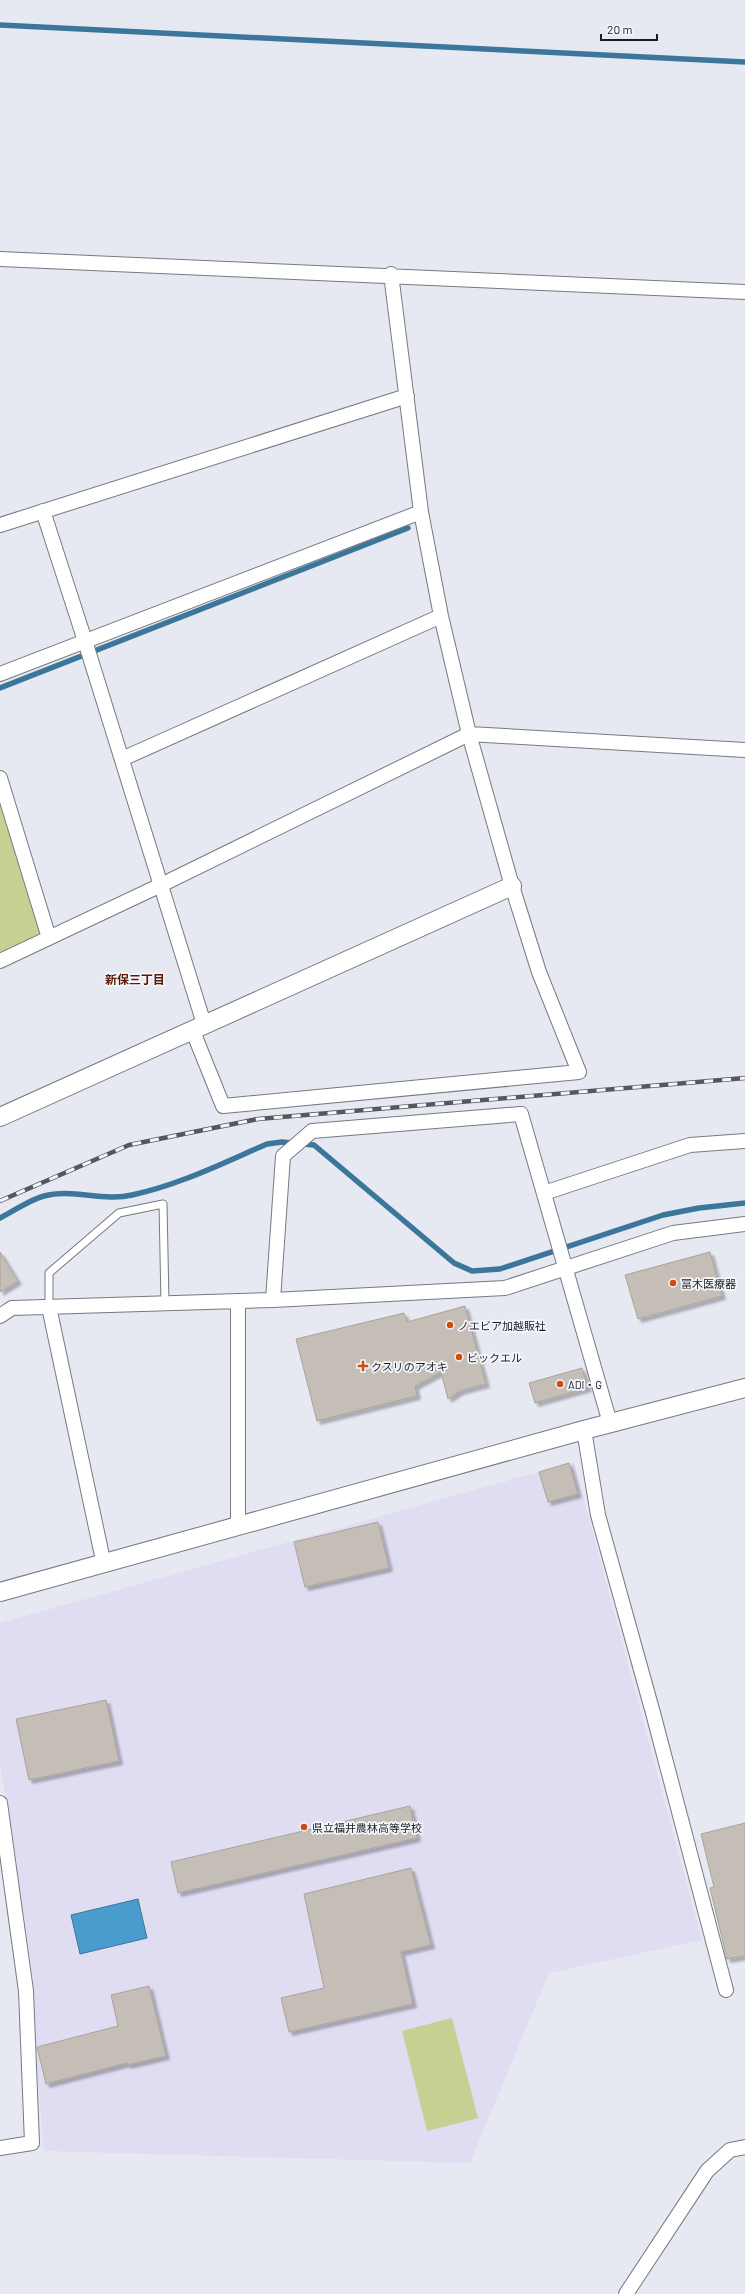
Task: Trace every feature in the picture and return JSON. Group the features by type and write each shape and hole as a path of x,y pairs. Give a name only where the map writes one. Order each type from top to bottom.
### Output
{"street":[{"path":"0,259 391,274 745,292"},
{"path":"43,511 161,885 198,1026 223,1106 579,1072 539,972 512,886 469,734 441,616 421,512 391,274"},
{"path":"0,525 407,396"},
{"path":"0,674 421,512"},
{"path":"122,759 441,616"},
{"path":"0,961 161,885 469,734 745,750"},
{"path":"0,778 49,938"},
{"path":"0,1117 198,1026 512,886"},
{"path":"273,1300 283,1156 312,1131 521,1114 610,1423"},
{"path":"544,1193 690,1146 745,1141"},
{"path":"0,1316 12,1308 273,1300 505,1288 673,1233 745,1224"},
{"path":"238,1301 238,1526"},
{"path":"49,1308 104,1565"},
{"path":"0,1592 104,1565 238,1526 584,1430 745,1388"},
{"path":"584,1430 598,1515 653,1713 726,1990"},
{"path":"0,1803 26,1991 32,2143 0,2148"},
{"path":"626,2294 707,2171 730,2150 745,2147"}],"lane":[{"path":"49,1308 49,1273 119,1213 163,1204 165,1304"}],"shaded area":[{"path":"574,1462 702,1940 549,1973 470,2163 44,2151 34,2039 33,1980 0,1764 0,1623"}],"green space":[{"path":"0,794 49,938 0,961"},
{"path":"452,2018 478,2118 427,2131 402,2031"}],"water":[{"path":"138,1899 147,1938 80,1954 71,1915"}],"building":[{"path":"0,1252 18,1281 0,1292"},
{"path":"710,1252 722,1296 638,1319 625,1275"},
{"path":"465,1306 486,1384 460,1391 448,1399 441,1372 415,1386 417,1396 317,1421 296,1339 404,1313 407,1322"},
{"path":"582,1368 588,1388 535,1403 529,1383"},
{"path":"569,1463 578,1494 548,1502 539,1472"},
{"path":"378,1522 389,1568 305,1587 294,1542"},
{"path":"106,1700 119,1761 29,1780 16,1719"},
{"path":"410,1806 417,1838 178,1893 171,1862"},
{"path":"745,1823 745,1956 727,1959 710,1888 714,1887 701,1834"},
{"path":"411,1868 431,1945 401,1952 413,2004 289,2032 281,1998 324,1988 304,1894"},
{"path":"149,1986 166,2056 127,2065 127,2063 46,2084 37,2047 118,2026 111,1995"}],"waterway":[{"path":"0,25 745,62"},
{"path":"0,688 408,528"},
{"path":"0,1218 33,1200 55,1194 65,1193 121,1197 149,1191 201,1173 267,1144 282,1142 314,1145 454,1263 472,1271 500,1269 663,1215 699,1208 745,1203"}],"railway":[{"path":"0,1201 129,1145 258,1119 745,1078"}],"place":[{"name":"冨木医療器","path":"673,1283"},
{"name":"ノエビア加越販社","path":"450,1325"},
{"name":"ビックエル","path":"459,1357"},
{"name":"クスリのアオキ","path":"363,1366"},
{"name":"ADI・G","path":"560,1384"},
{"name":"県立福井農林高等学校","path":"304,1827"}],"district":[{"name":"新保三丁目","path":"135,979"}]}
